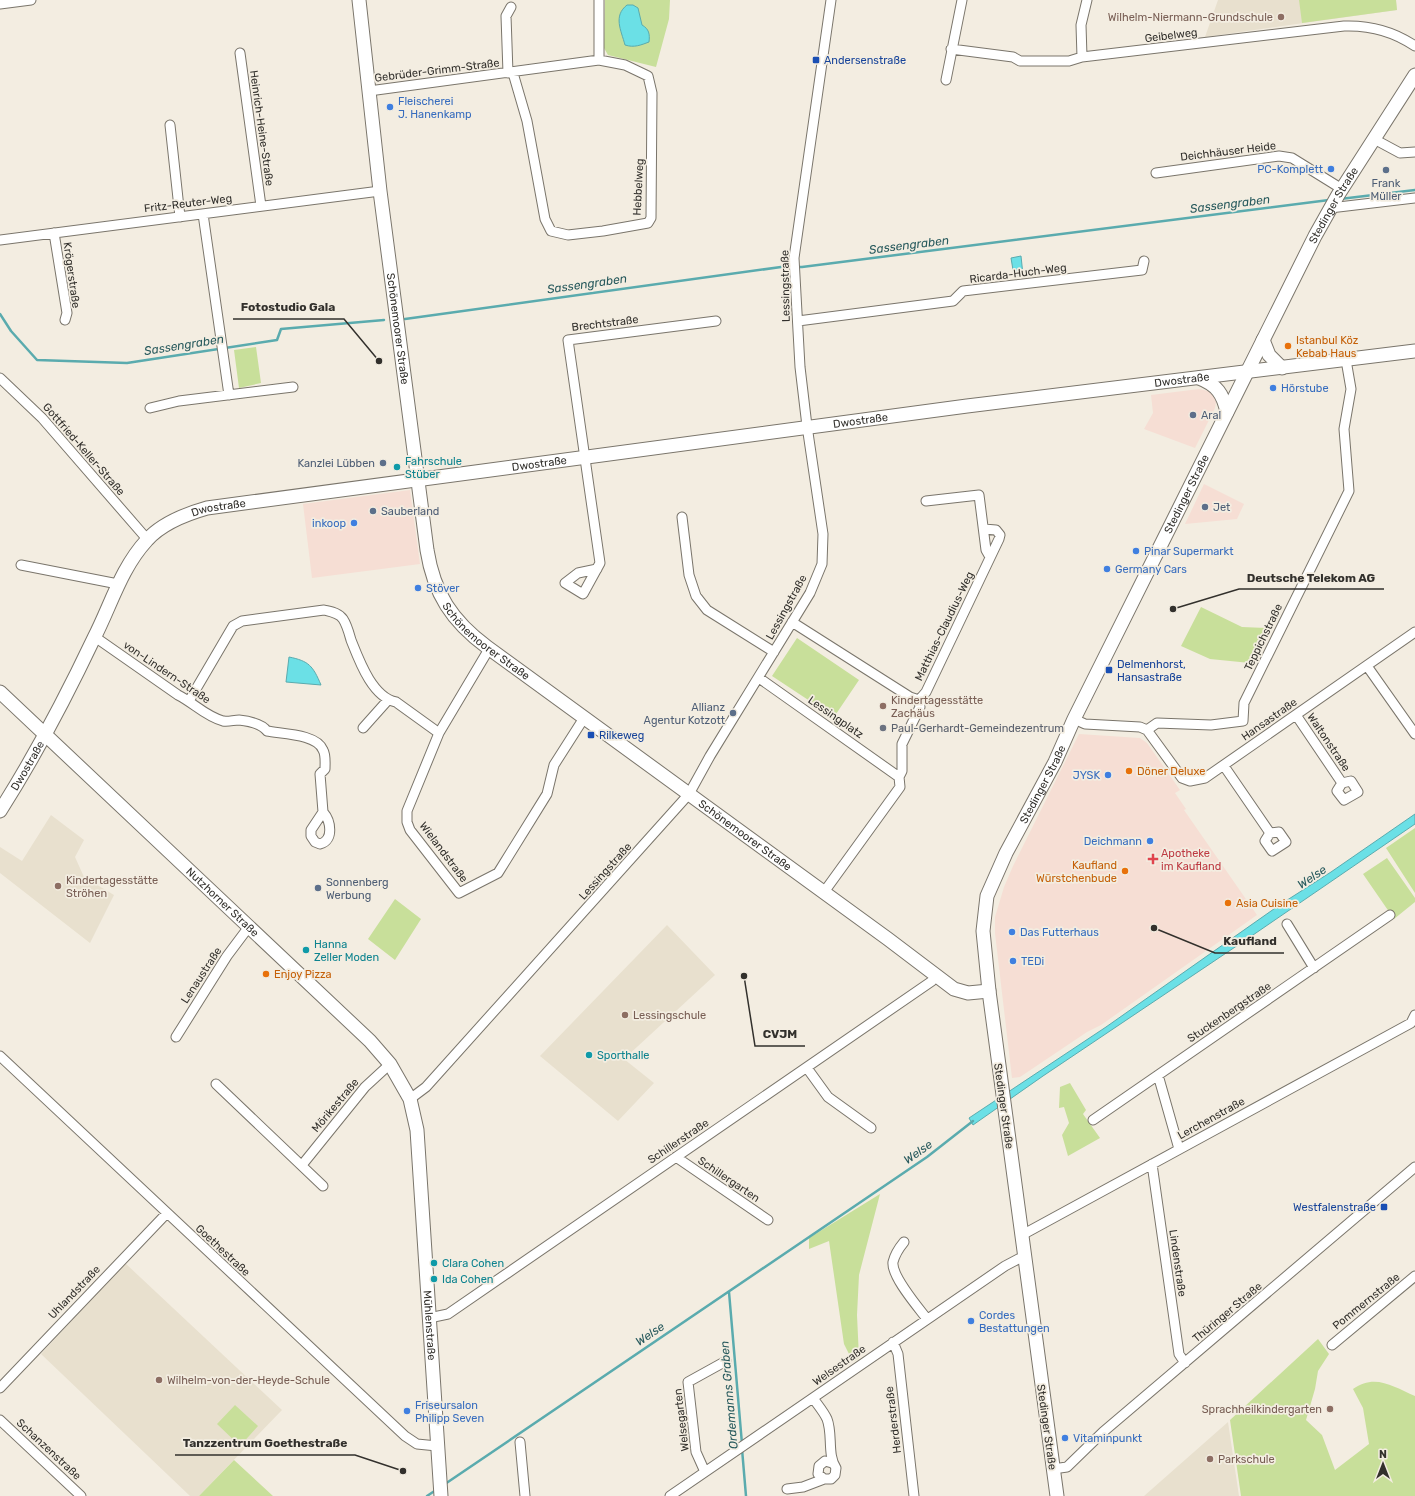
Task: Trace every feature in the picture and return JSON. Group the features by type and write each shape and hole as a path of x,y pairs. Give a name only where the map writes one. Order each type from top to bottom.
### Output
{"street":[{"path":"0,4 31,0"},
{"name":"Schönemoorer Straße","path":"359,0 380,191 428,562 438,591 453,617 489,649 824,892 936,976 960,992 968,993 989,991"},
{"path":"599,0 599,60"},
{"name":"Lessingstraße","path":"410,1099 426,1087 689,794 710,756 810,593 822,564 823,534 800,367 794,258 831,0"},
{"path":"946,80 962,0"},
{"path":"1082,58 1081,25 1087,0"},
{"name":"Gebrüder-Grimm-Straße","path":"511,7 506,16 511,73"},
{"name":"Geibelweg","path":"951,50 1014,57 1020,61 1069,61 1082,58 1344,26 1364,26 1402,38 1415,46"},
{"name":"Heinrich-Heine-Straße","path":"240,54 261,206"},
{"name":"Gebrüder-Grimm-Straße","path":"369,91 599,60"},
{"name":"Hebbelweg","path":"511,73 527,121 545,220 551,231 568,235 603,231 648,223 651,218 652,110 652,93 648,76 625,65 599,60"},
{"name":"Stedinger Straße","path":"1056,1496 989,991 983,931 987,896 1006,853 1055,762 1074,719 1227,412 1336,199 1415,75"},
{"path":"170,125 180,217"},
{"path":"1374,139 1400,153 1415,152"},
{"name":"Deichhäuser Heide","path":"1156,173 1279,156 1292,158 1336,199"},
{"name":"Fritz-Reuter-Weg","path":"0,240 380,191"},
{"path":"1336,199 1415,198"},
{"path":"203,214 229,395"},
{"name":"Krögerstraße","path":"54,233 66,313 65,320"},
{"name":"Ricarda-Huch-Weg","path":"798,321 953,301 963,291 1142,270 1144,261"},
{"name":"Brechtstraße","path":"585,457 568,340 716,321"},
{"path":"1263,340 1271,359 1282,368"},
{"name":"Dwostraße","path":"0,811 45,734 95,637 128,565 147,539 170,522 186,514 207,508 807,426 1247,373 1415,351"},
{"name":"Teppichstraße","path":"1243,721 1244,703 1349,491 1344,430 1351,389 1346,360"},
{"name":"Gottfried-Keller-Straße","path":"0,378 42,418 147,539"},
{"path":"1199,378 1219,390 1223,396 1227,412"},
{"path":"150,408 179,402 293,387"},
{"path":"585,457 600,563 597,569"},
{"path":"926,501 979,495 986,550 990,557"},
{"path":"682,517 689,575 696,596 707,610 774,652"},
{"name":"Matthias-Claudius-Weg","path":"824,892 900,787 899,777 902,771 902,744 920,707 919,700 926,692 1000,535 996,530 984,529"},
{"path":"20,565 118,584"},
{"path":"189,701 233,626 242,621 324,610 335,612 343,619 356,654 374,685 388,700 396,702 439,733"},
{"path":"792,622 910,698 919,700"},
{"name":"Hansastraße","path":"1243,721 1211,725 1157,723 1147,730 1182,778 1190,781 1205,778 1415,632"},
{"name":"von-Lindern-Straße","path":"95,637 178,695 189,701 197,709 224,721 240,720 264,726 267,731 311,738 318,743 324,750 325,769 320,774 322,812"},
{"name":"Wielandstraße","path":"489,649 439,733 407,811 407,822 410,830 459,893 498,873 548,794 554,765 584,718"},
{"path":"1367,666 1415,734"},
{"name":"Lessingplatz","path":"759,678 899,777"},
{"name":"Nutzhorner Straße","path":"0,692 248,928 354,1026 390,1064 410,1099 417,1130"},
{"path":"363,728 388,700"},
{"name":"Waltonstraße","path":"1296,715 1342,782"},
{"path":"1074,719 1085,724 1140,727 1147,730"},
{"path":"1224,766 1270,833"},
{"name":"Stuckenbergstraße","path":"1093,1120 1390,915"},
{"path":"1287,924 1314,968"},
{"name":"Lenaustraße","path":"176,1037 227,956 248,928"},
{"name":"Schillerstraße","path":"429,1318 448,1314 807,1068 932,981 936,976"},
{"name":"Lerchenstraße","path":"1022,1234 1414,1021"},
{"name":"Goethestraße","path":"0,1056 409,1440 424,1446 437,1446"},
{"name":"Mörikestraße","path":"302,1165 366,1087 390,1064"},
{"path":"807,1068 828,1097 871,1128"},
{"path":"1158,1075 1179,1148"},
{"path":"216,1084 323,1186"},
{"name":"Mühlenstraße","path":"417,1130 440,1494"},
{"name":"Schillergarten","path":"676,1158 768,1220"},
{"name":"Lindenstraße","path":"1152,1164 1179,1354 1185,1363"},
{"name":"Thüringer Straße","path":"1053,1469 1067,1467 1103,1432 1415,1167"},
{"name":"Uhlandstraße","path":"0,1388 166,1213"},
{"path":"904,1242 897,1251 893,1263 896,1274 927,1319"},
{"name":"Welsestraße","path":"670,1496 1005,1266 1024,1256"},
{"name":"Pommernstraße","path":"1332,1345 1415,1276"},
{"name":"Herderstraße","path":"893,1342 898,1354 914,1496"},
{"name":"Welsegarten","path":"705,1472 696,1452 688,1382 726,1361"},
{"path":"787,1489 803,1487 831,1479 836,1475 836,1468 832,1463 830,1434 827,1419 813,1398"},
{"name":"Schanzenstraße","path":"0,1420 81,1496"},
{"path":"520,1442 525,1496"},
{"path":"824,1480 818,1474 819,1466 825,1462 832,1463"}],"shaded area":[{"name":"Wilhelm-Niermann-Grundschule","path":"1218,0 1396,0 1397,10 1205,37"},
{"path":"1199,389 1208,391 1214,396 1216,402 1215,408 1195,448 1144,429 1153,413 1151,395"},
{"path":"1204,484 1244,504 1237,519 1185,524"},
{"path":"410,490 420,564 312,578 303,504"},
{"path":"1079,734 1140,738 1147,743 1180,790 1175,793 1186,809 1184,810 1257,915 1101,1025 1087,1032 1020,1077 1012,1078 995,933 995,917 1004,887 1013,866"},
{"name":"Kindertagesstätte Ströhen","path":"51,815 84,840 75,857 84,877 114,895 90,943 0,873 0,847 22,861"},
{"name":"Lessingschule","path":"667,925 715,975 624,1059 654,1083 618,1121 540,1056"},
{"name":"Wilhelm-von-der-Heyde-Schule","path":"125,1263 282,1410 199,1496 190,1496 41,1354"},
{"name":"Parkschule","path":"1228,1422 1239,1496 1144,1496"}],"green space":[{"path":"605,0 670,0 669,19 656,67 608,55 604,48"},
{"path":"1299,0 1396,0 1397,10 1302,23"},
{"path":"256,347 261,383 239,388 234,350"},
{"path":"1201,607 1242,627 1266,628 1250,663 1210,659 1181,646"},
{"path":"797,638 859,680 834,717 772,676"},
{"path":"1415,828 1415,893 1386,848"},
{"path":"1387,858 1415,898 1415,902 1394,919 1363,874"},
{"path":"395,899 421,919 395,960 368,939"},
{"path":"1070,1083 1086,1110 1083,1114 1100,1138 1068,1156 1062,1135 1069,1123 1064,1107 1059,1108 1060,1087"},
{"path":"880,1194 859,1275 857,1315 859,1358 853,1362 844,1344 829,1241 809,1249 809,1238"},
{"path":"1318,1339 1329,1354 1318,1371 1315,1389 1306,1420 1322,1435 1335,1470 1369,1444 1363,1408 1353,1389 1361,1384 1369,1382 1384,1383 1415,1396 1415,1496 1241,1496 1230,1420"},
{"path":"235,1405 258,1426 240,1446 217,1424"},
{"path":"234,1460 273,1496 199,1496"}],"water":[{"path":"627,5 633,5 638,8 642,25 648,32 649,42 634,46 625,45 620,29 619,19 620,14"},
{"path":"1021,256 1023,275 1014,276 1011,258"},
{"path":"289,657 301,660 310,665 321,685 286,682"},
{"path":"1415,814 1415,824 973,1125 969,1118 1106,1027 1281,904 1331,872"}],"waterway":[{"name":"Sassengraben","path":"1340,199 1415,190"},
{"name":"Sassengraben","path":"405,319 781,267 802,267 1329,200"},
{"name":"Sassengraben","path":"0,314 11,331 37,360 127,363 277,340 281,329 384,320"},
{"name":"Welse","path":"445,1484 927,1157 973,1121"},
{"name":"Ordemanns Graben","path":"729,1292 742,1444"},
{"name":"Ordemanns Graben","path":"742,1449 746,1496"},
{"name":"Welse","path":"427,1496 436,1490"}],"place":[{"name":"Wilhelm-Niermann-Grundschule","path":"1281,17"},
{"name":"Andersenstraße","path":"816,60"},
{"name":"Fleischerei J. Hanenkamp","path":"390,107"},
{"name":"PC-Komplett","path":"1331,169"},
{"name":"Frank Müller","path":"1386,170"},
{"name":"Istanbul Köz Kebab Haus","path":"1288,346"},
{"name":"Fotostudio Gala","path":"379,361"},
{"name":"Hörstube","path":"1273,388"},
{"name":"Aral","path":"1193,415"},
{"name":"Kanzlei Lübben","path":"383,463"},
{"name":"Fahrschule Stüber","path":"397,467"},
{"name":"Jet","path":"1205,507"},
{"name":"Sauberland","path":"373,511"},
{"name":"inkoop","path":"354,523"},
{"name":"Pinar Supermarkt","path":"1136,551"},
{"name":"Germany Cars","path":"1107,569"},
{"name":"Stöver","path":"418,588"},
{"name":"Deutsche Telekom AG","path":"1173,609"},
{"name":"Delmenhorst, Hansastraße","path":"1109,670"},
{"name":"Kindertagesstätte Zachäus","path":"883,706"},
{"name":"Allianz Agentur Kotzott","path":"733,713"},
{"name":"Paul-Gerhardt-Gemeindezentrum","path":"883,728"},
{"name":"Rilkeweg","path":"591,735"},
{"name":"Döner Deluxe","path":"1129,771"},
{"name":"JYSK","path":"1108,775"},
{"name":"Deichmann","path":"1150,841"},
{"name":"Apotheke im Kaufland","path":"1153,859"},
{"name":"Kaufland Würstchenbude","path":"1125,871"},
{"name":"Kindertagesstätte Ströhen","path":"58,886"},
{"name":"Sonnenberg Werbung","path":"318,888"},
{"name":"Asia Cuisine","path":"1228,903"},
{"name":"Kaufland","path":"1154,928"},
{"name":"Das Futterhaus","path":"1012,932"},
{"name":"Hanna Zeller Moden","path":"306,950"},
{"name":"TEDi","path":"1013,961"},
{"name":"Enjoy Pizza","path":"266,974"},
{"name":"CVJM","path":"744,976"},
{"name":"Lessingschule","path":"625,1015"},
{"name":"Sporthalle","path":"589,1055"},
{"name":"Westfalenstraße","path":"1384,1207"},
{"name":"Clara Cohen","path":"434,1263"},
{"name":"Ida Cohen","path":"434,1279"},
{"name":"Cordes Bestattungen","path":"971,1321"},
{"name":"Wilhelm-von-der-Heyde-Schule","path":"159,1380"},
{"name":"Sprachheilkindergarten","path":"1330,1409"},
{"name":"Friseursalon Philipp Seven","path":"407,1411"},
{"name":"Vitaminpunkt","path":"1065,1438"},
{"name":"Parkschule","path":"1210,1459"},
{"name":"Tanzzentrum Goethestraße","path":"403,1471"}]}
